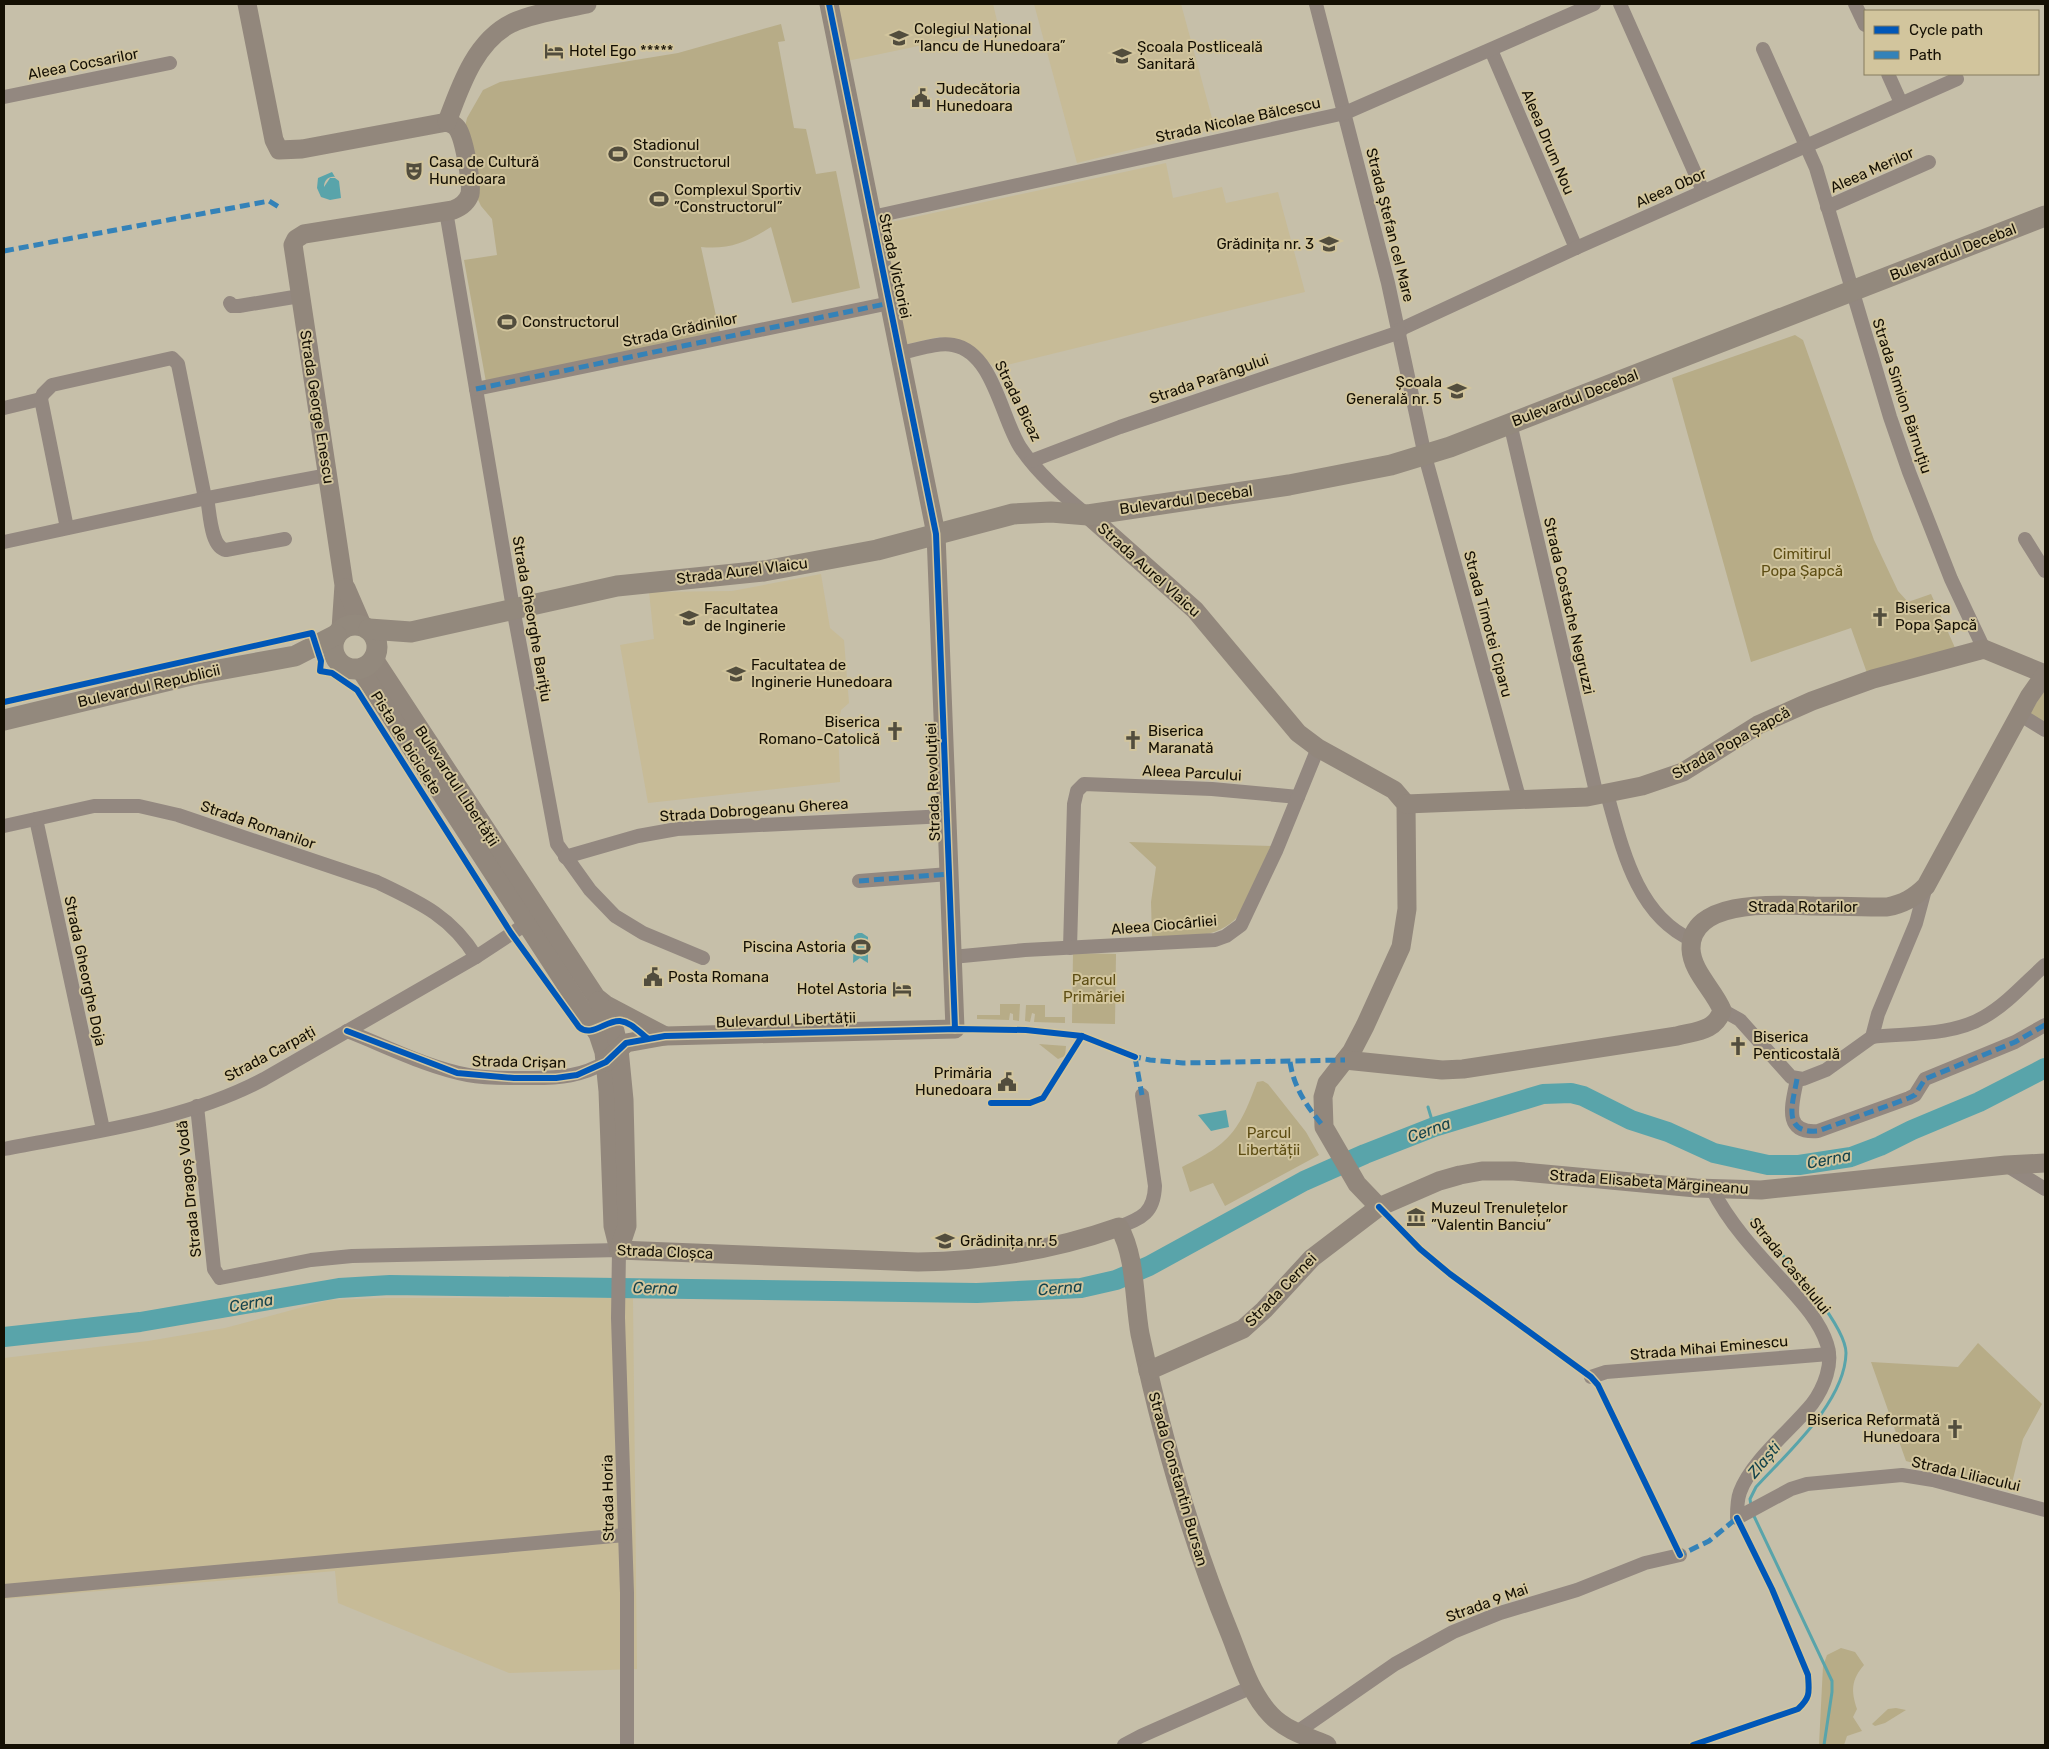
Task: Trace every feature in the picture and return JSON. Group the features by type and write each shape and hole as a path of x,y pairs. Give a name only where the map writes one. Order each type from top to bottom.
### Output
{"main road":[{"name":"Bulevardul Decebal","path":"1088,515 1289,485 1358,472 1426,456 2045,216"},
{"name":"Strada Aurel Vlaicu","path":"364,662 411,632 617,586 764,571 869,552 992,519 1028,512 1088,515"},
{"path":"355,624 366,627 377,641 364,662 335,657 334,642 338,632 355,624"},
{"name":"Strada Aurel Vlaicu","path":"366,627 411,632"},
{"name":"Bulevardul Republicii","path":"295,656 338,632"},
{"name":"Bulevardul Republicii","path":"4,720 191,676 295,656 364,662"}],"street":[{"path":"247,4 275,145 280,150 290,151 447,122 454,125 460,133 470,194 461,207 446,211"},
{"path":"447,122 467,73 478,55 500,31 525,19 587,4"},
{"name":"Strada Victoriei","path":"829,4 936,534"},
{"name":"Strada Ștefan cel Mare","path":"1316,4 1399,331 1426,456"},
{"name":"Strada Nicolae Bălcescu","path":"872,217 1345,113 1594,4"},
{"path":"1620,4 1703,191"},
{"path":"1856,4 1864,23"},
{"name":"Strada Simion Bărnuțiu","path":"1762,48 1816,168 1890,417 1909,472 1951,579 1984,649"},
{"name":"Aleea Drum Nou","path":"1491,50 1576,248"},
{"name":"Aleea Cocsarilor","path":"4,97 170,63"},
{"path":"1888,75 1901,104"},
{"name":"Aleea Obor","path":"1399,331 1576,248 1957,79"},
{"name":"Aleea Merilor","path":"1827,207 1929,162"},
{"name":"Strada George Enescu","path":"338,632 344,585 293,245 296,239 304,234 446,211"},
{"name":"Strada Gheorghe Barițiu","path":"446,211 513,608 557,844 602,904 614,916 643,933 703,958"},
{"path":"230,303 234,307 300,296"},
{"name":"Strada Grădinilor","path":"476,389 890,303"},
{"name":"Strada Parângului","path":"1031,461 1120,427 1399,331"},
{"name":"Strada Bicaz","path":"900,353 953,344 974,355 992,382 1011,431 1031,461 1088,515"},
{"path":"66,528 41,399 43,394 52,385 166,358 176,360 182,380 216,542 221,549 226,550 286,539"},
{"path":"4,408 41,399"},
{"name":"Strada Costache Negruzzi","path":"1510,423 1602,795 1635,880 1668,924 1680,934 1692,940"},
{"name":"Strada Timotei Ciparu","path":"1426,456 1520,801"},
{"path":"4,542 206,498 327,475"},
{"name":"Strada Aurel Vlaicu","path":"1088,515 1194,610 1298,733 1318,748 1380,780 1394,790 1406,804"},
{"name":"Strada Revoluției","path":"936,534 955,1029"},
{"path":"2025,539 2045,571"},
{"name":"Strada George Enescu","path":"344,585 366,627"},
{"path":"1984,649 2045,674"},
{"name":"Strada Popa Șapcă","path":"1406,804 1520,801 1602,795 1642,786 1683,772 1758,725 1844,688 1908,668 1984,649"},
{"name":"Bulevardul Libertății","path":"364,662 526,924 596,1028 606,1062 613,1226 618,1259"},
{"name":"Bulevardul Libertății","path":"364,662 596,997 606,1005 665,1036"},
{"name":"Strada Rotarilor","path":"1692,940 1697,929 1705,921 1739,907 1758,905 1887,907 1909,900 1926,886 2020,714 2045,674"},
{"path":"2020,714 2045,730"},
{"name":"Aleea Ciocârliei","path":"952,957 1215,940 1234,932 1241,925 1318,748"},
{"name":"Aleea Parcului","path":"1070,948 1074,804 1077,791 1084,784 1212,789 1298,797"},
{"name":"Strada Romanilor","path":"4,826 107,804 139,806 178,815 378,882 428,908 450,923 476,956"},
{"path":"1379,1207 1357,1184 1327,1134 1323,1120 1325,1089 1333,1073 1345,1060 1365,1026 1401,947 1406,909 1406,804"},
{"name":"Strada Dobrogeanu Gherea","path":"565,857 638,836 677,829 947,816"},
{"name":"Strada Gheorghe Doja","path":"36,819 103,1129"},
{"path":"859,881 949,874"},
{"path":"1872,1037 1878,1014 1916,923 1926,886"},
{"name":"Strada Carpați","path":"4,1149 103,1129 197,1106 249,1087 476,956 526,924"},
{"path":"1692,940 1692,956 1722,1010 1740,1020 1785,1072 1797,1078 1809,1077 1826,1070 1872,1037 1951,1029 1968,1025 1998,1007 2045,965"},
{"path":"596,997 611,1022 619,1049 624,1100 627,1226 618,1259"},
{"path":"1345,1060 1442,1070 1475,1067 1571,1053 1701,1030 1718,1021 1722,1010"},
{"path":"1797,1078 1792,1119 1797,1128 1805,1132 1818,1131 1909,1098 1915,1095 1925,1079 2015,1042 2045,1025"},
{"name":"Bulevardul Libertății","path":"619,1049 626,1043 665,1036 955,1029"},
{"name":"Strada Crișan","path":"346,1031 442,1068 469,1075 514,1078 562,1077 585,1072 606,1062"},
{"path":"606,1062 619,1049"},
{"path":"1119,1227 1148,1212 1155,1200 1155,1186 1142,1095"},
{"name":"Strada Dragoș Vodă","path":"197,1106 214,1269"},
{"name":"Strada Elisabeta Mărgineanu","path":"1379,1207 1439,1181 1490,1170 1712,1189 1761,1190 2006,1165 2045,1164"},
{"path":"2006,1165 2045,1189"},
{"name":"Strada Castelului","path":"1712,1189 1719,1203 1754,1248 1816,1321 1827,1343 1830,1354"},
{"name":"Strada Cernei","path":"1148,1372 1243,1329 1264,1310 1312,1258 1379,1207"},
{"name":"Strada Cloșca","path":"214,1269 217,1276 224,1278 310,1260 352,1256 954,1261 1022,1253 1068,1243 1119,1227"},
{"name":"Strada Constantin Bursan","path":"1119,1227 1128,1251 1136,1312 1148,1372 1173,1473 1196,1547 1252,1687 1272,1716 1297,1732 1327,1745"},
{"name":"Strada Horia","path":"618,1259 625,1535 627,1745"},
{"name":"Strada Mihai Eminescu","path":"1591,1377 1606,1372 1830,1354"},
{"name":"Strada Liliacului","path":"1830,1354 1823,1384 1815,1400 1757,1465 1744,1484 1738,1498 1737,1518 1780,1495 1806,1484 1902,1475 1933,1480 2045,1510"},
{"path":"4,1591 625,1535"},
{"name":"Strada 9 Mai","path":"1297,1732 1396,1664 1469,1625 1500,1613 1577,1590 1645,1563 1680,1555"},
{"path":"1124,1745 1252,1687"}],"shaded area":[{"name":"Colegiul Național ”Iancu de Hunedoara”","path":"835,4 993,4 999,29 847,61"},
{"name":"Școala Postliceală Sanitară","path":"1034,4 1181,4 1215,129 1077,163"},
{"path":"1166,163 1173,198 1222,187 1226,203 1278,192 1305,292 995,368 966,342 939,337 907,344 882,224"},
{"name":"Facultatea de Inginerie Hunedoara","path":"821,574 830,628 844,640 849,703 841,710 838,725 840,782 648,803 620,645 654,639 649,592 732,591"},
{"path":"385,1298 633,1298 637,1669 509,1673 338,1603 335,1571 4,1599 4,1358 148,1341 225,1328 329,1300"}],"green space":[{"name":"Complexul Sportiv ”Constructorul”","path":"781,24 785,41 778,42 794,128 806,129 816,174 836,171 860,288 792,303 771,227 738,244 711,248 701,247 720,334 486,382 464,260 497,255 492,219 481,206 474,191 464,131 467,118 483,90 500,82 678,53"},
{"name":"Cimitirul Popa Șapcă","path":"1795,335 1803,340 1874,540 1898,591 1908,602 1931,594 1956,650 1867,673 1851,628 1751,662 1672,378"},
{"path":"2045,690 2045,723 2029,714"},
{"path":"1129,842 1273,846 1239,915 1230,923 1210,933 1187,937 1152,938 1151,902 1156,867"},
{"name":"Parcul Primăriei","path":"1073,953 1116,954 1115,1024 1072,1023"},
{"path":"1000,1004 1020,1004 1019,1021 1013,1020 1013,1014 1010,1013 1009,1020 977,1019 977,1015 1000,1015"},
{"path":"1026,1005 1045,1005 1045,1017 1065,1017 1065,1023 1034,1022 1035,1014 1032,1013 1030,1022 1025,1021"},
{"path":"1039,1044 1066,1046 1065,1056 1058,1059"},
{"name":"Parcul Libertății","path":"1263,1081 1268,1084 1306,1132 1319,1155 1225,1206 1213,1183 1190,1192 1182,1167 1211,1151 1231,1134 1251,1099 1257,1082"},
{"path":"1978,1343 2042,1404 2023,1439 2010,1491 1906,1461 1871,1362 1958,1367"},
{"path":"1841,1648 1855,1652 1864,1665 1853,1686 1857,1709 1853,1717 1862,1731 1847,1736 1844,1745 1819,1745 1823,1666 1827,1655"},
{"path":"1888,1709 1906,1710 1885,1723 1875,1726 1872,1724"}],"water":[{"path":"332,172 335,177 331,177 327,179 324,187 330,178 335,178 339,181 341,198 330,200 321,197 317,188 318,178"},
{"name":"Piscina Astoria","path":"858,933 868,937 868,963 860,958 853,963 854,936"},
{"path":"1226,1110 1229,1127 1211,1131 1198,1115"}],"waterway":[{"name":"Cerna","path":"4,1337 140,1322 339,1288 390,1285 977,1293 1081,1288 1116,1280 1149,1266 1304,1181 1365,1154 1434,1127 1543,1094 1571,1093 1583,1096 1631,1120 1668,1132 1714,1153 1768,1165 1799,1165 1851,1157 1880,1146 1912,1130 1979,1102 2045,1068"},
{"path":"1428,1107 1434,1127"},
{"name":"Zlaști","path":"1751,1506 1750,1499 1756,1487 1798,1443 1825,1408 1836,1390 1843,1371 1846,1353 1843,1339 1822,1304 1752,1220"},
{"name":"Zlaști","path":"1753,1514 1832,1681 1824,1745"}],"marked path":[{"path":"4,251 269,201 279,207"},
{"path":"476,389 890,303"},
{"path":"859,881 949,874"},
{"path":"1797,1079 1792,1106 1794,1122 1806,1131 1818,1131 1909,1098 1915,1095 1925,1079 2015,1042 2045,1025"},
{"path":"1131,1056 1183,1063 1345,1060"},
{"path":"1135,1057 1142,1095"},
{"path":"1290,1062 1302,1097 1324,1127"},
{"path":"1678,1551 1680,1555 1709,1541 1737,1518 1738,1520"}],"cycle path":[{"path":"829,4 936,534 955,1029"},
{"name":"Pista de biciclete","path":"4,702 312,633 321,661 320,671 332,673 357,690 511,933 579,1027 588,1031 620,1021 631,1025 647,1038"},
{"path":"347,1031 457,1073 514,1078 556,1078 577,1075 606,1062 626,1043 665,1036 958,1029 1026,1030 1082,1036 1135,1057"},
{"path":"991,1103 1030,1103 1043,1098 1082,1036"},
{"path":"1379,1207 1420,1249 1450,1274 1591,1377 1598,1385 1680,1555"},
{"path":"1693,1745 1798,1709 1808,1694 1808,1675 1772,1589 1737,1518"}],"place":[{"name":"Colegiul Național ”Iancu de Hunedoara”","path":"899,38"},
{"name":"Hotel Ego *****","path":"554,51"},
{"name":"Școala Postliceală Sanitară","path":"1122,56"},
{"name":"Judecătoria Hunedoara","path":"921,98"},
{"name":"Stadionul Constructorul","path":"618,154"},
{"name":"Casa de Cultură Hunedoara","path":"414,171"},
{"name":"Complexul Sportiv ”Constructorul”","path":"659,199"},
{"name":"Grădinița nr. 3","path":"1329,244"},
{"name":"Constructorul","path":"507,322"},
{"name":"Școala Generală nr. 5","path":"1457,391"},
{"name":"Biserica Popa Șapcă","path":"1880,617"},
{"name":"Facultatea de Inginerie","path":"689,618"},
{"name":"Facultatea de Inginerie Hunedoara","path":"736,674"},
{"name":"Biserica Romano-Catolică","path":"895,731"},
{"name":"Biserica Maranată","path":"1133,740"},
{"name":"Piscina Astoria","path":"861,947"},
{"name":"Posta Romana","path":"653,977"},
{"name":"Hotel Astoria","path":"902,989"},
{"name":"Biserica Penticostală","path":"1738,1046"},
{"name":"Primăria Hunedoara","path":"1007,1082"},
{"name":"Muzeul Trenulețelor ”Valentin Banciu”","path":"1416,1217"},
{"name":"Grădinița nr. 5","path":"945,1241"},
{"name":"Biserica Reformată Hunedoara","path":"1955,1429"}]}
